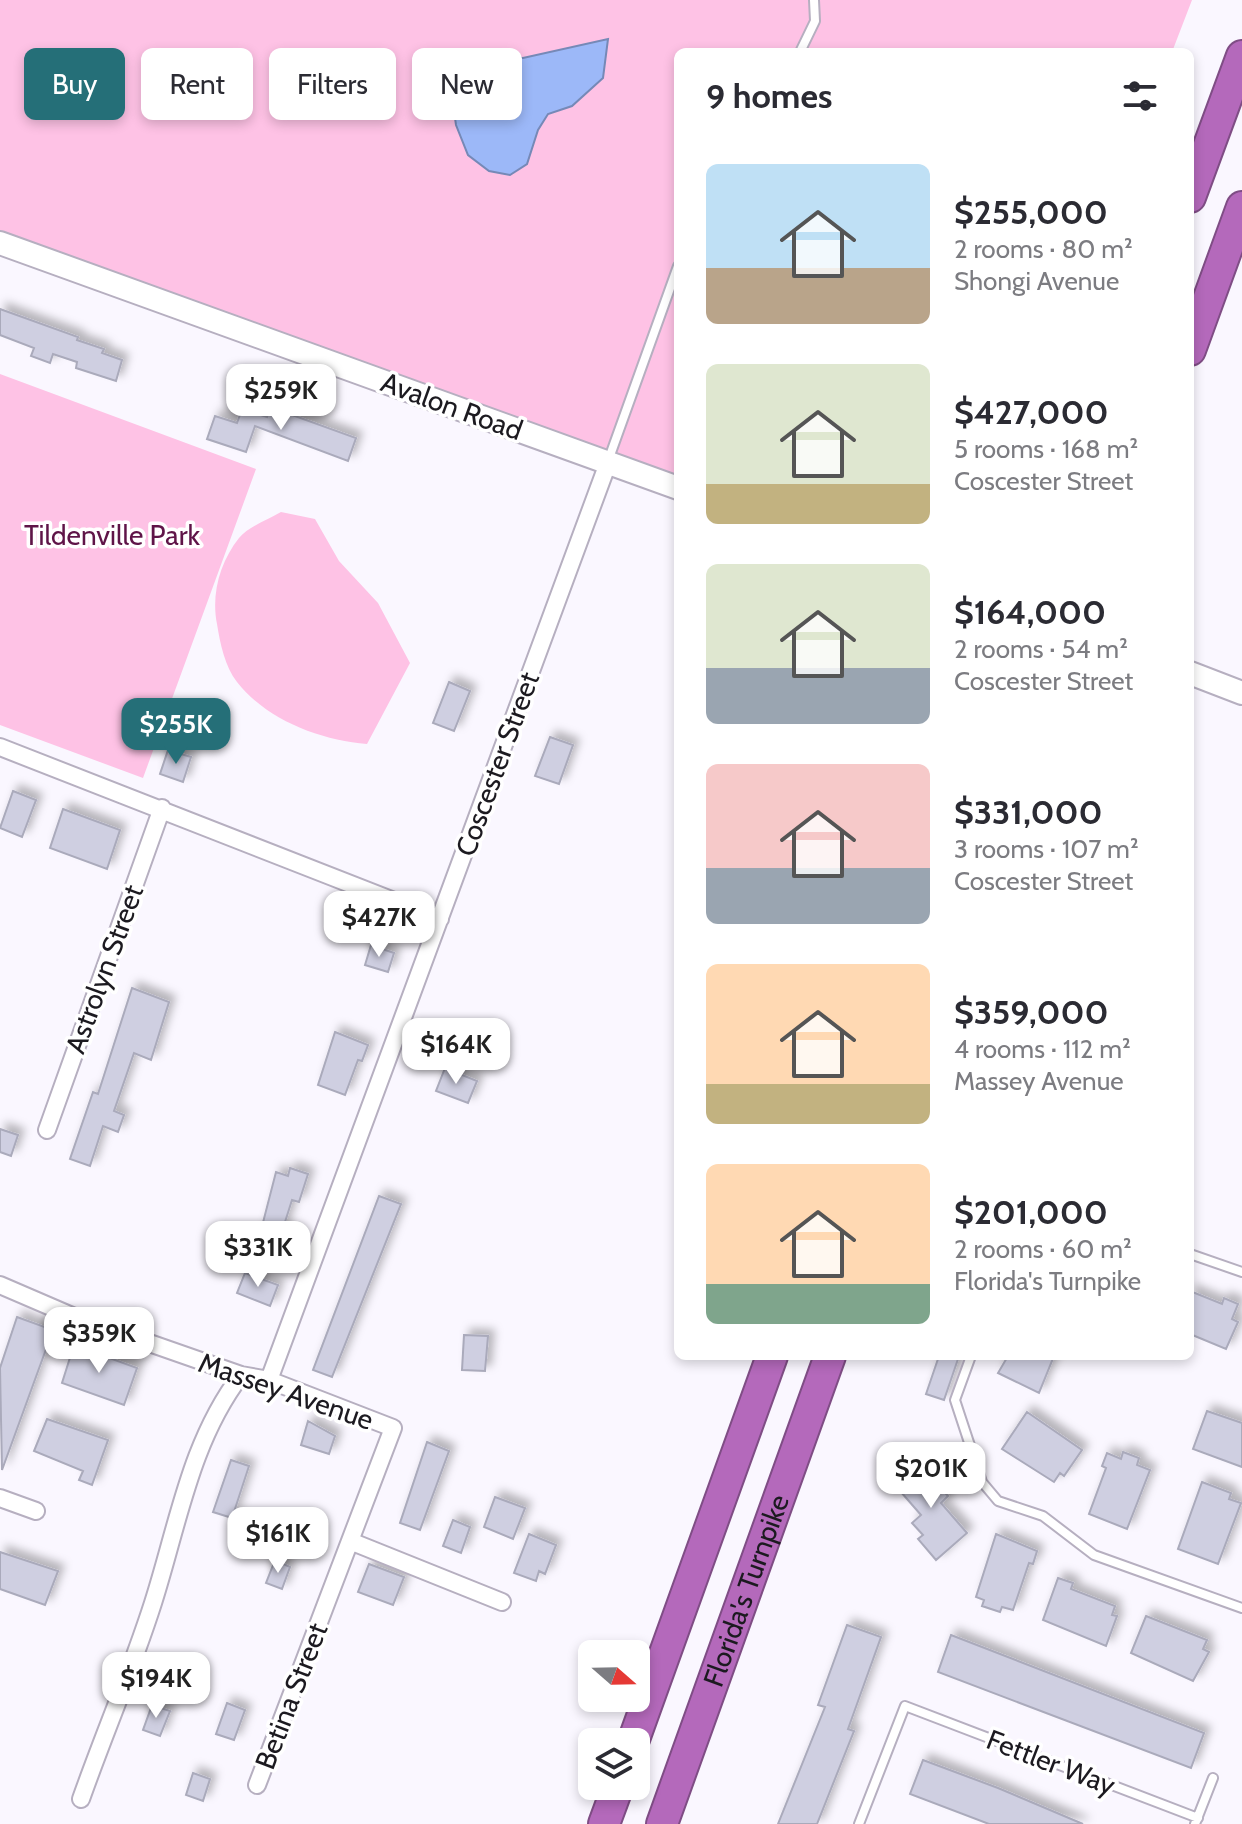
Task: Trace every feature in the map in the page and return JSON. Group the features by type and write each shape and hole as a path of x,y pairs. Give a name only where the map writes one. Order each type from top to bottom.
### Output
{"highway":[{"path":"1194,186 1242,56"},
{"path":"1194,339 1242,207"},
{"name":"Florida's Turnpike","path":"638,1728 771,1360"},
{"name":"Florida's Turnpike","path":"662,1824 829,1360"},
{"path":"604,1824 613,1800"}],"main road":[{"name":"Avalon Road","path":"0,243 674,487"},
{"path":"1194,675 1242,693"}],"street":[{"name":"Coscester Street","path":"269,1380 608,463"},
{"path":"0,747 440,919"},
{"name":"Astrolyn Street","path":"47,1130 162,808"},
{"name":"Massey Avenue","path":"0,1285 72,1316 241,1375 269,1380 393,1428"},
{"path":"81,1799 152,1606 184,1492 214,1420 241,1375"},
{"name":"Betina Street","path":"257,1785 393,1428"},
{"path":"0,1498 36,1511"},
{"path":"350,1541 502,1602"}],"lane":[{"path":"802,48 815,21 814,0"},
{"path":"608,463 674,277"},
{"path":"1194,1255 1242,1272"},
{"path":"970,1360 955,1400 982,1482 998,1501 1043,1516 1094,1555 1242,1607"},
{"name":"Fettler Way","path":"859,1824 905,1706 1196,1821"},
{"path":"1196,1821 1213,1778"}],"green space":[{"path":"0,0 1192,0 1174,48 674,48 674,487 0,243"},
{"name":"Tildenville Park","path":"0,374 256,469 143,778 0,725"},
{"path":"281,512 315,519 339,561 378,603 410,663 367,744 313,733 279,717 249,695 237,682 226,662 215,613 216,590 222,568 232,547 243,534"}],"water":[{"path":"608,39 603,78 572,106 548,114 538,130 527,164 510,175 489,171 468,155 455,120 522,120 523,58"}],"building":[{"path":"0,309 78,337 77,340 104,349 102,353 122,360 116,381 76,368 77,362 53,354 50,363 31,356 34,348 0,335"},
{"path":"270,407 356,438 348,461 255,426 246,452 207,439 215,416 237,423 242,409 267,417"},
{"path":"449,682 470,691 454,731 433,723"},
{"path":"550,737 573,745 559,784 535,776"},
{"path":"168,750 191,757 183,782 160,774"},
{"path":"13,791 36,800 22,837 0,828"},
{"path":"63,809 120,830 107,869 50,848"},
{"path":"371,945 394,953 388,972 365,965"},
{"path":"132,988 169,1002 151,1060 134,1053 114,1111 124,1115 118,1132 103,1126 90,1166 70,1159 93,1092 98,1094"},
{"path":"335,1032 368,1045 362,1061 358,1060 345,1095 318,1085"},
{"path":"445,1068 477,1081 468,1103 436,1091"},
{"path":"0,1129 18,1135 11,1156 0,1152"},
{"path":"290,1168 308,1174 299,1202 292,1200 278,1244 259,1238 276,1172 288,1176"},
{"path":"379,1196 401,1204 332,1377 313,1370"},
{"path":"245,1273 278,1285 270,1306 237,1293"},
{"path":"1194,1293 1222,1304 1224,1298 1238,1304 1232,1319 1238,1322 1226,1349 1194,1336"},
{"path":"17,1317 53,1330 2,1470 0,1368"},
{"path":"464,1335 488,1336 485,1371 462,1370"},
{"path":"74,1345 137,1368 124,1405 62,1383"},
{"path":"938,1360 958,1360 944,1400 926,1394"},
{"path":"1006,1360 1052,1360 1039,1393 998,1373"},
{"path":"1207,1411 1242,1423 1242,1467 1193,1449"},
{"path":"1027,1412 1082,1450 1064,1476 1060,1473 1054,1482 1002,1449"},
{"path":"47,1419 108,1440 92,1485 79,1480 83,1471 34,1451"},
{"path":"308,1421 335,1436 329,1454 301,1445"},
{"path":"427,1442 449,1451 420,1530 400,1523"},
{"path":"1123,1452 1139,1458 1137,1465 1150,1470 1127,1529 1089,1514 1106,1468 1102,1466 1107,1453 1121,1459"},
{"path":"231,1460 249,1466 232,1518 213,1512"},
{"path":"917,1464 925,1473 935,1465 947,1479 939,1486 948,1496 941,1503 967,1533 936,1560 918,1539 923,1535 912,1523 921,1515 894,1484"},
{"path":"1202,1482 1231,1493 1229,1499 1241,1503 1218,1564 1178,1549"},
{"path":"495,1497 525,1508 513,1539 484,1527"},
{"path":"453,1520 470,1527 461,1553 443,1546"},
{"path":"529,1534 556,1545 545,1574 539,1571 536,1581 514,1573"},
{"path":"996,1534 1037,1551 1033,1564 1029,1563 1013,1610 1002,1607 1000,1612 982,1606 984,1600 976,1597"},
{"path":"0,1552 58,1571 45,1605 0,1589"},
{"path":"275,1560 290,1567 282,1589 266,1583"},
{"path":"369,1564 404,1577 393,1605 358,1592"},
{"path":"1058,1578 1073,1583 1071,1589 1115,1606 1112,1615 1117,1616 1106,1646 1043,1620"},
{"path":"1146,1616 1207,1640 1203,1649 1209,1652 1193,1681 1131,1653"},
{"path":"847,1625 881,1637 848,1729 854,1731 817,1824 778,1824 825,1707 818,1705"},
{"path":"951,1635 1204,1733 1191,1768 938,1672"},
{"path":"227,1703 245,1710 234,1740 216,1734"},
{"path":"152,1705 170,1711 160,1736 143,1730"},
{"path":"923,1760 1083,1824 989,1824 910,1794"},
{"path":"193,1773 210,1779 203,1801 186,1795"}]}
